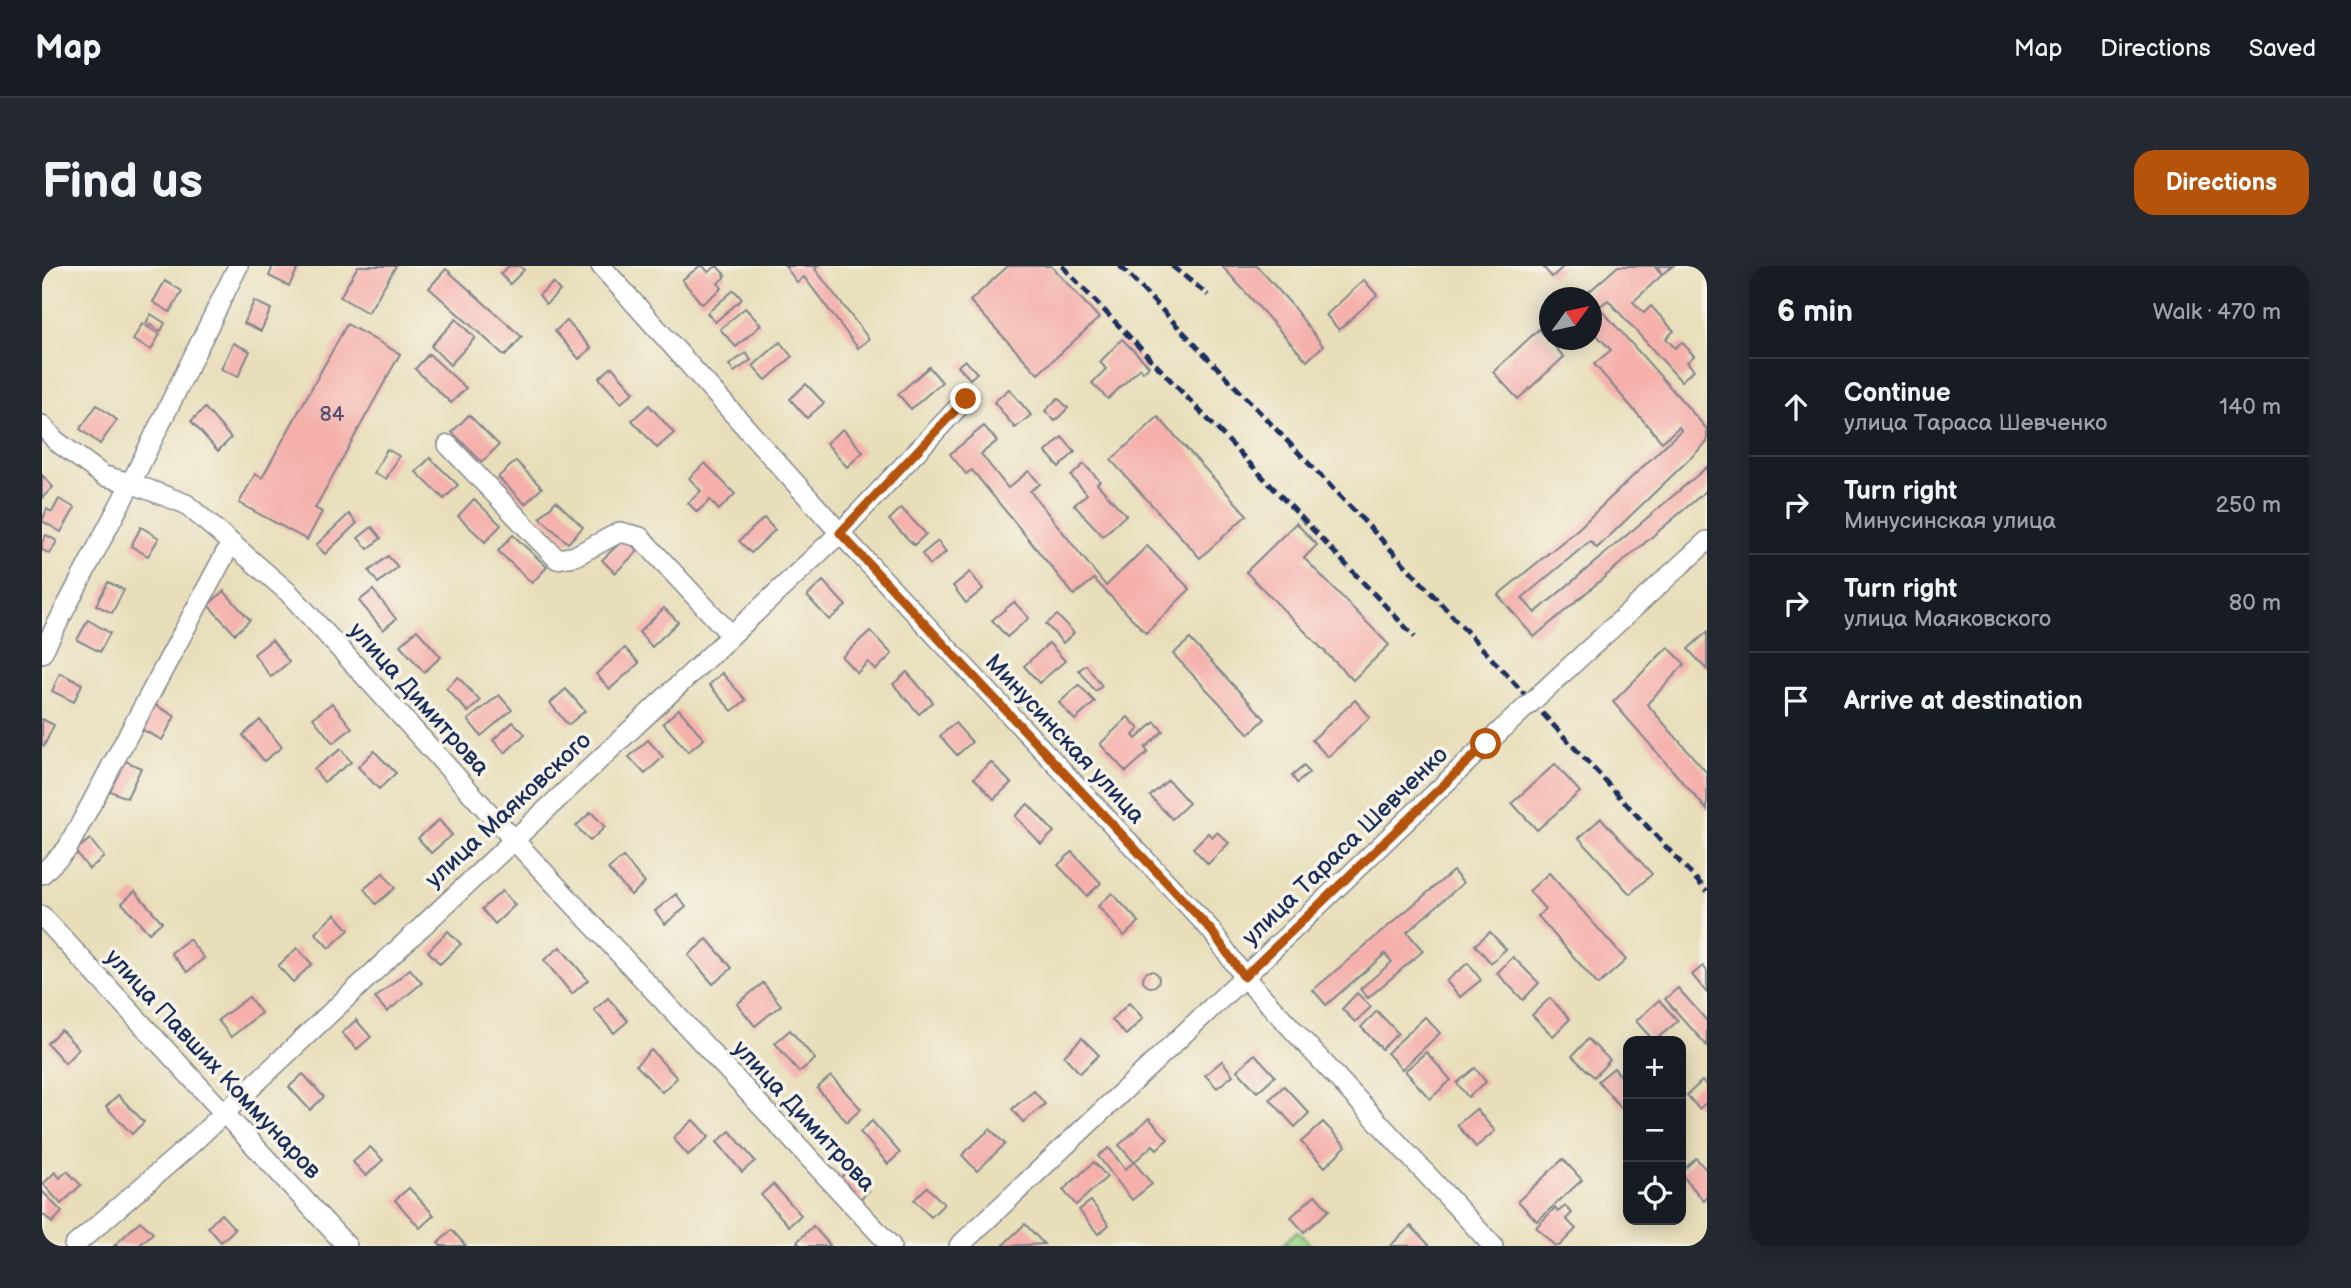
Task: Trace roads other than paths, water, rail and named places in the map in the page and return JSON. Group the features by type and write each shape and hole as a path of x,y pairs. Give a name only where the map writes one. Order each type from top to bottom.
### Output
{"street":[{"path":"42,653 131,483 238,266"},
{"name":"Минусинская улица","path":"601,266 840,533 1211,930 1244,977 1493,1246"},
{"name":"улица Маяковского","path":"74,1246 189,1146 840,533 966,399"},
{"name":"улица Димитрова","path":"42,425 56,441 104,476 131,483 186,504 289,593 891,1246"},
{"path":"448,445 557,559 575,556 620,532 640,537 731,635"},
{"name":"улица Тараса Шевченко","path":"959,1246 1486,744 1707,541"},
{"path":"42,874 67,849 231,543"},
{"name":"улица Павших Коммунаров","path":"42,916 347,1246"}],"railway":[{"path":"1062,266 1415,637"},
{"path":"1120,266 1381,539 1707,891"},
{"path":"1172,266 1208,295"}]}
